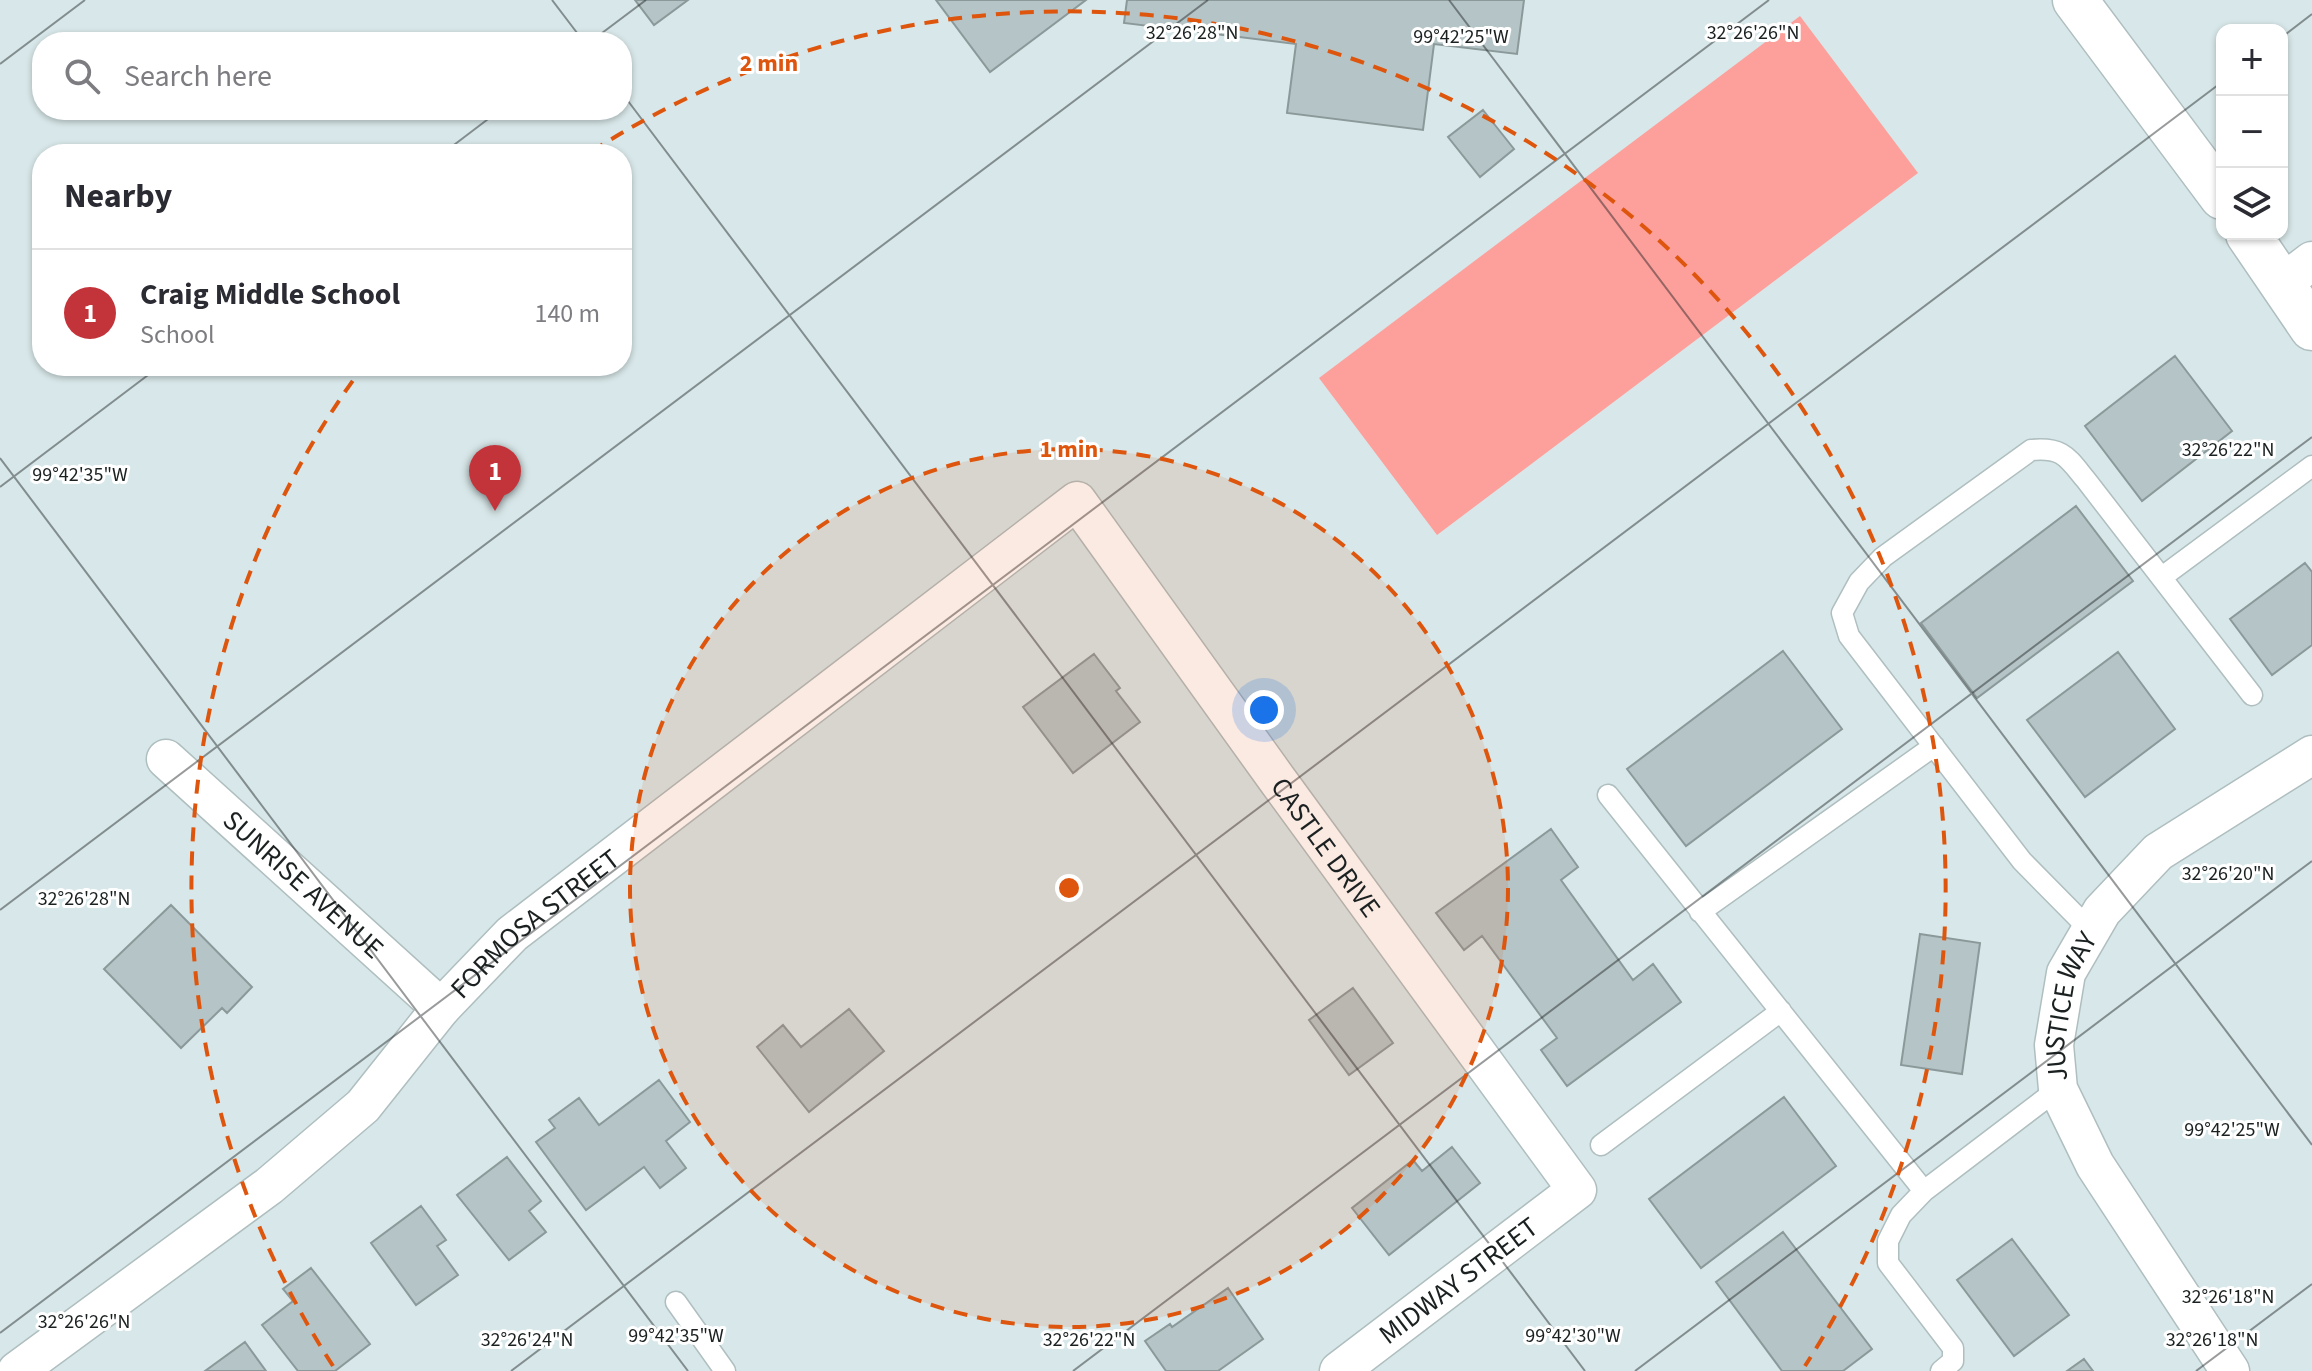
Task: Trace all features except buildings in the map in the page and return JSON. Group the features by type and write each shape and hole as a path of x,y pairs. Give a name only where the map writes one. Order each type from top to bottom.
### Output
{"main road":[{"path":"2075,0 2216,189"},
{"path":"2256,240 2297,272 2312,328"}],"street":[{"name":"FORMOSA STREET","path":"17,1371 269,1186 363,1106 441,1008 512,934 1077,501"},
{"name":"CASTLE DRIVE","path":"1077,501 1577,1190"},
{"name":"JUSTICE WAY","path":"2230,1371 2095,1165 2058,1089 2054,1045 2066,973 2102,911 2158,852 2312,755"},
{"name":"SUNRISE AVENUE","path":"166,759 441,1008"},
{"name":"MIDWAY STREET","path":"1339,1371 1577,1190"}],"lane":[{"path":"2091,931 2022,861 1849,636 1842,613 1859,582 1883,557 2031,450 2050,448 2065,456 2252,695"},
{"path":"2162,577 2312,466"},
{"path":"1700,912 1934,746"},
{"path":"1608,795 1924,1191"},
{"path":"1601,1145 1781,1011"},
{"path":"1941,1371 1953,1361 1953,1348 1888,1263 1888,1241 1901,1215 1924,1191 2058,1089"},
{"path":"676,1302 725,1371"}],"shaded area":[{"path":"1800,16 1918,173 1437,535 1319,378"}],"place":[{"name":"Craig Middle School","path":"495,511"}]}
